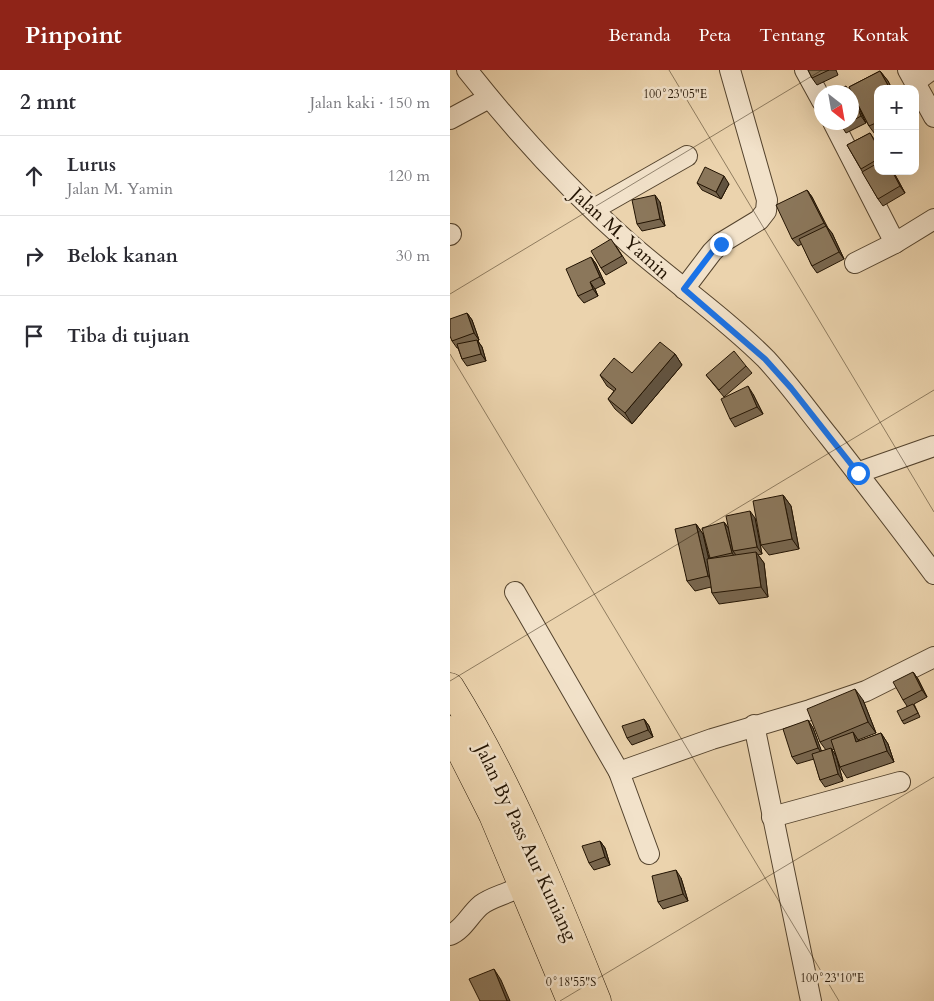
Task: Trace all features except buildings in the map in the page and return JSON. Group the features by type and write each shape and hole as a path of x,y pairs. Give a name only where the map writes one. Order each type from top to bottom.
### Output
{"highway":[{"name":"Jalan By Pass Aur Kuniang","path":"450,687 487,751 522,822 597,1001"},
{"name":"Jalan By Pass Aur Kuniang","path":"450,710 504,809 582,1001"},
{"name":"Jalan By Pass Aur Kuniang","path":"450,730 493,814 571,1001"},
{"name":"Jalan By Pass Aur Kuniang","path":"450,754 513,890 559,1001"}],"street":[{"name":"Jalan M. Yamin","path":"467,70 489,98 552,169 594,210 629,243 765,359 791,388 858,473 934,574"},
{"path":"684,289 712,252 721,244 759,220 766,211 767,200 730,70"},
{"path":"806,70 814,86"},
{"path":"931,70 911,76 934,117"},
{"path":"450,119 489,98"},
{"path":"837,130 896,243"},
{"path":"594,210 687,156"},
{"path":"856,262 896,243 934,219"},
{"path":"858,473 934,446"},
{"path":"515,592 619,772 649,854"},
{"path":"619,772 754,725 810,710 866,691 934,657"},
{"path":"754,725 811,1001"},
{"path":"772,817 900,782"},
{"path":"450,936 483,904 513,890"}],"route":[{"path":"721,244 712,252 684,289 765,359 791,388 858,473"}]}
